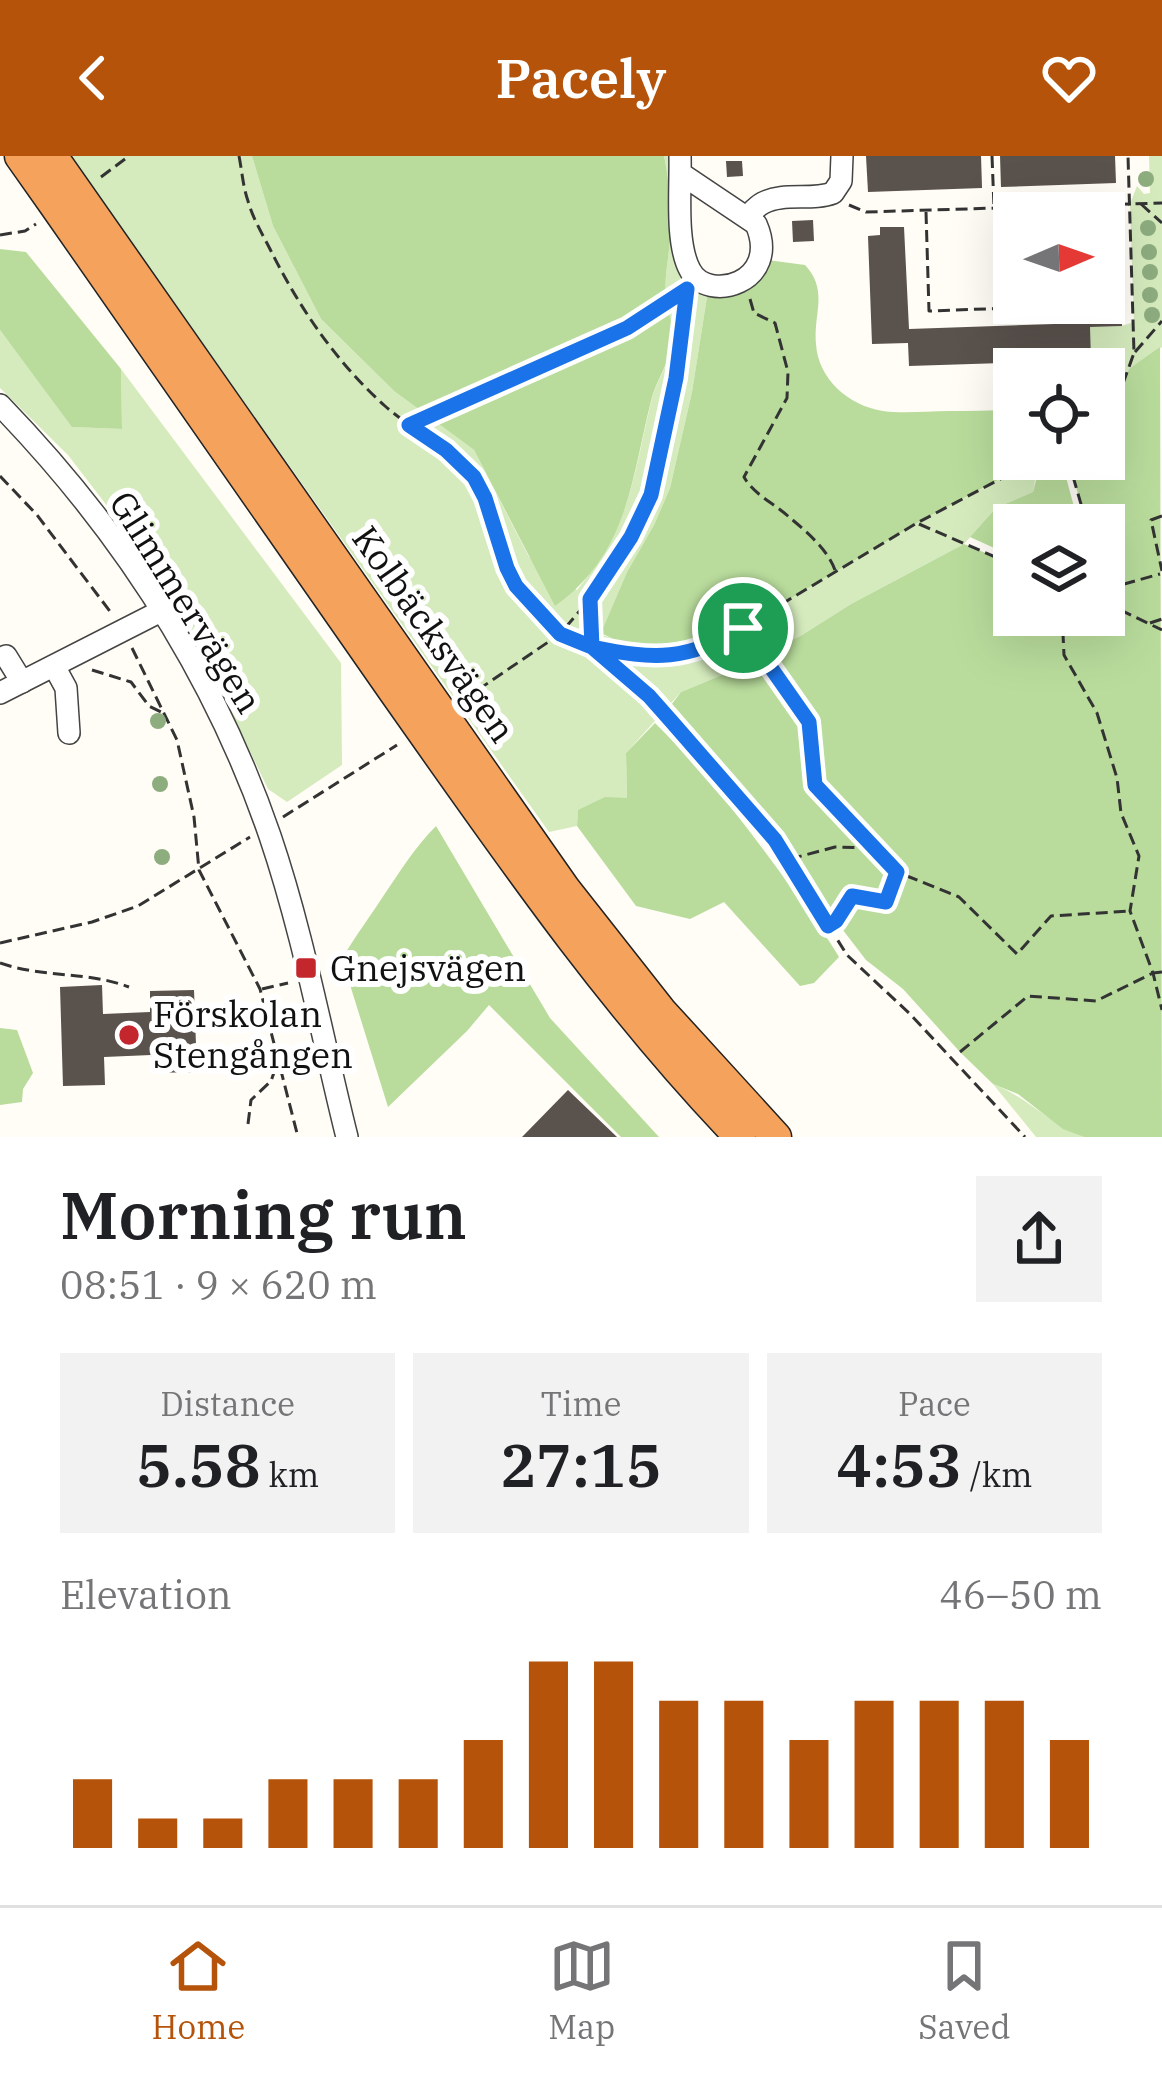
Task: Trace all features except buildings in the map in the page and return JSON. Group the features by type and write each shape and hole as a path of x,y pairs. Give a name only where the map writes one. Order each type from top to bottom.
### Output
{"highway":[{"name":"Kolbäcksvägen","path":"20,156 582,953 691,1086 740,1137"},
{"name":"Kolbäcksvägen","path":"52,156 565,889 661,1011 776,1137"}],"street":[{"path":"747,217 771,200 833,193 841,181 842,156"},
{"path":"680,165 713,198 756,224 761,260 755,271 738,282 721,285 697,280 688,269 680,165"},
{"name":"Glimmervägen","path":"0,405 79,492 132,564 226,726 270,837 347,1137"},
{"path":"0,693 161,611"},
{"path":"6,656 22,682"},
{"path":"54,666 66,688 69,733"}],"path":[{"path":"90,185 129,156"},
{"path":"239,156 247,200 295,296 339,359 371,393 474,477 516,586 560,634 624,653 679,655 710,647 998,480"},
{"path":"992,156 993,192"},
{"path":"1128,156 1134,353"},
{"path":"833,193 866,212 993,209"},
{"path":"1140,203 1162,223"},
{"path":"1125,204 1162,203"},
{"path":"926,211 929,311 993,308"},
{"path":"0,236 25,232 36,224"},
{"path":"738,282 754,313 775,323 788,372 787,398 744,477 830,556 835,572"},
{"path":"409,425 627,328 687,289 676,378 651,495 631,537 560,634 453,707"},
{"path":"1125,378 1134,353 1162,321"},
{"path":"1125,581 1162,572 1151,520 1162,516"},
{"path":"917,523 993,556"},
{"path":"590,599 592,647 649,696 775,840 847,955 910,1014 1025,1137"},
{"path":"1125,612 1162,630"},
{"path":"1148,623 1162,620"},
{"path":"743,628 809,722 815,785 897,872 959,897 1016,954 1051,916 1130,911"},
{"path":"1064,636 1064,656 1097,713 1117,778 1121,813 1139,856 1130,911 1162,1010"},
{"path":"54,666 97,670 130,682 149,706 166,715"},
{"path":"281,818 406,740"},
{"path":"194,817 199,870 260,989 298,1137"},
{"path":"0,943 138,906 254,835"},
{"path":"788,859 835,847 875,848"},
{"path":"828,926 852,896 886,902 897,872"},
{"path":"0,963 27,971 92,976 129,987"},
{"path":"960,1052 1028,996 1096,1001 1162,972"},
{"path":"260,989 290,982 291,976"},
{"path":"248,1124 251,1100 271,1081 279,1058"}],"green space":[{"path":"70,156 252,156 273,226 321,319 394,391 474,450 529,557 577,590 619,523 653,394 671,349 666,288 671,208 664,156 680,156 684,252 709,284 670,488 601,634 617,641 624,653 662,656 710,647 917,523 999,480 1035,480 1033,492 993,504 993,511 964,544 802,635 681,692 626,753 627,799 578,810 577,826 549,832"},
{"path":"252,156 664,156 671,208 666,288 671,348 653,393 631,487 612,539 579,586 555,606 474,450 394,391 321,319 273,226"},
{"path":"1149,156 1162,156 1162,347 1129,369 1125,377 1125,348 1090,348 1090,327 1134,322 1130,204 1137,186 1144,194 1150,193"},
{"path":"0,249 26,252 121,369 122,429 72,427 0,330"},
{"path":"761,259 805,265 818,293 818,357 829,379 847,397 870,408 891,412 993,410 993,480 998,480 710,647 679,655 624,653 617,641 601,633 670,488 709,284 721,285"},
{"path":"0,330 73,427 122,429 121,369 341,663 342,765 287,802 268,789 174,593 68,455 0,388"},
{"path":"1160,347 1162,1137 1084,1137 1063,1129 1018,1094 993,1084 903,989 866,960 763,814 668,709 681,692 802,635 964,544 993,556 993,636 1125,636 1125,504 1081,504 1074,480 1125,480 1125,377 1129,369"},
{"path":"1036,480 1067,480 1073,504 1005,504 1033,492"},
{"path":"993,511 993,547 970,537"},
{"path":"655,723 730,806 839,957 814,983 800,986 724,902 690,919 636,906 577,826 578,810 605,797 627,798 626,753"},
{"path":"436,826 550,1018 659,1137 621,1137 489,1005 388,1107 342,959 408,859"},
{"path":"0,1028 17,1030 33,1073 23,1089 22,1102 0,1105"},
{"path":"993,1084 1060,1125 1084,1137 1036,1137"}],"place":[{"name":"Gnejsvägen","path":"306,968"},
{"name":"Förskolan Stengången","path":"129,1035"}],"route":[{"path":"743,628 710,647 679,655 592,647 590,599 631,537 651,495 663,451 687,289 627,328 409,425 474,477 516,586 560,634 592,647 649,696 775,840 828,926 852,896 886,902 897,872 815,785 809,722 743,628"}]}
